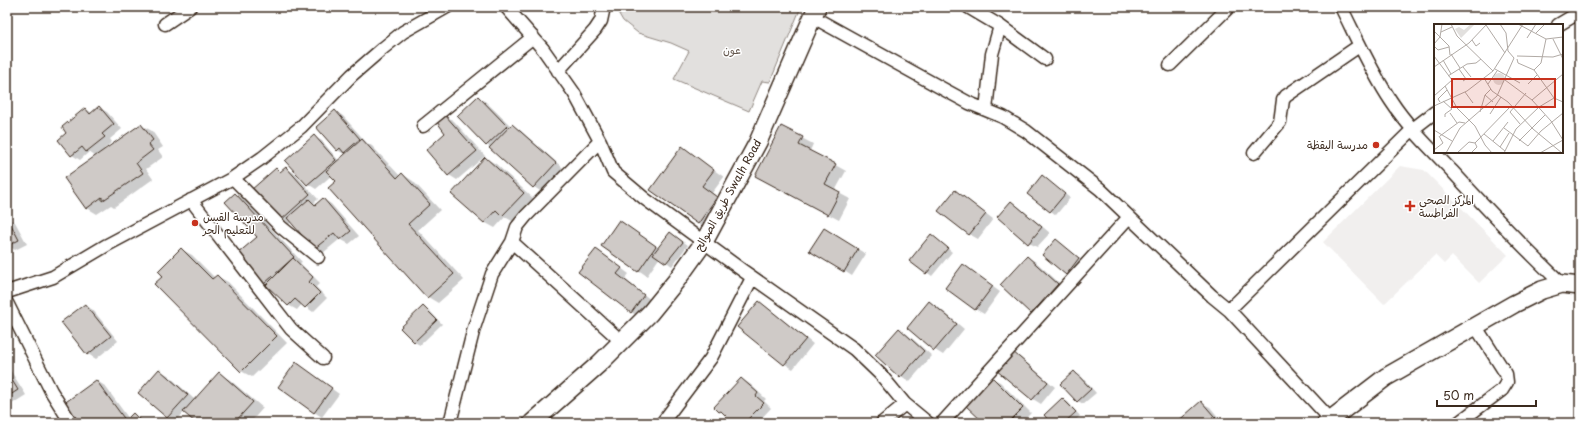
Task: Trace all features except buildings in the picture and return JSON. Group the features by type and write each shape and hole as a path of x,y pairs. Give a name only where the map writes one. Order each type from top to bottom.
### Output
{"street":[{"path":"165,24 190,7"},
{"path":"7,292 53,276 107,245 233,178 262,158 301,127 352,75 403,32 447,7"},
{"path":"506,7 533,37 574,93 600,141 614,172 645,199 752,278 854,349 881,375 906,404 928,423"},
{"path":"968,7 985,11 1000,26 1045,59"},
{"path":"1170,65 1229,7"},
{"path":"1342,7 1359,46 1390,101 1413,130 1434,153"},
{"path":"558,71 595,30 601,21 602,9"},
{"path":"815,12 945,90 1014,124 1047,146 1100,189 1212,296 1229,310 1330,422 1386,377 1514,304 1542,290 1562,284 1580,286"},
{"name":"طريق الصوالح Swalh Road","path":"532,423 600,363 650,313 676,281 704,242 758,142 815,12"},
{"path":"1560,24 1580,12"},
{"path":"986,110 992,54 1000,26"},
{"path":"423,126 533,37"},
{"path":"1254,153 1280,122 1283,100 1286,96 1359,46"},
{"path":"1229,310 1413,130 1434,113"},
{"path":"450,423 474,328 492,274 512,242 517,227 600,141"},
{"path":"1434,153 1513,238 1562,284"},
{"path":"233,178 281,227 318,257"},
{"path":"191,200 291,329 323,358"},
{"path":"942,423 1129,217"},
{"path":"512,242 621,341"},
{"path":"662,423 711,358 752,278"},
{"path":"7,303 51,391 71,423"},
{"path":"1458,423 1502,390 1507,382 1506,374 1476,327"},
{"path":"882,423 906,404"}],"shaded area":[{"name":"المركز الصحي الفراطسة","path":"1400,166 1424,170 1508,255 1479,283 1452,256 1444,264 1435,255 1384,304 1323,242"}],"green space":[{"name":"عون","path":"617,7 801,7 770,82 762,81 749,111 674,79 689,51 671,43 638,33 623,21 616,9"}],"place":[{"name":"مدرسة اليقظة","path":"1376,145"},
{"name":"المركز الصحي الفراطسة","path":"1410,206"},
{"name":"مدرسة القبس للتعليم الحر","path":"195,223"}]}
